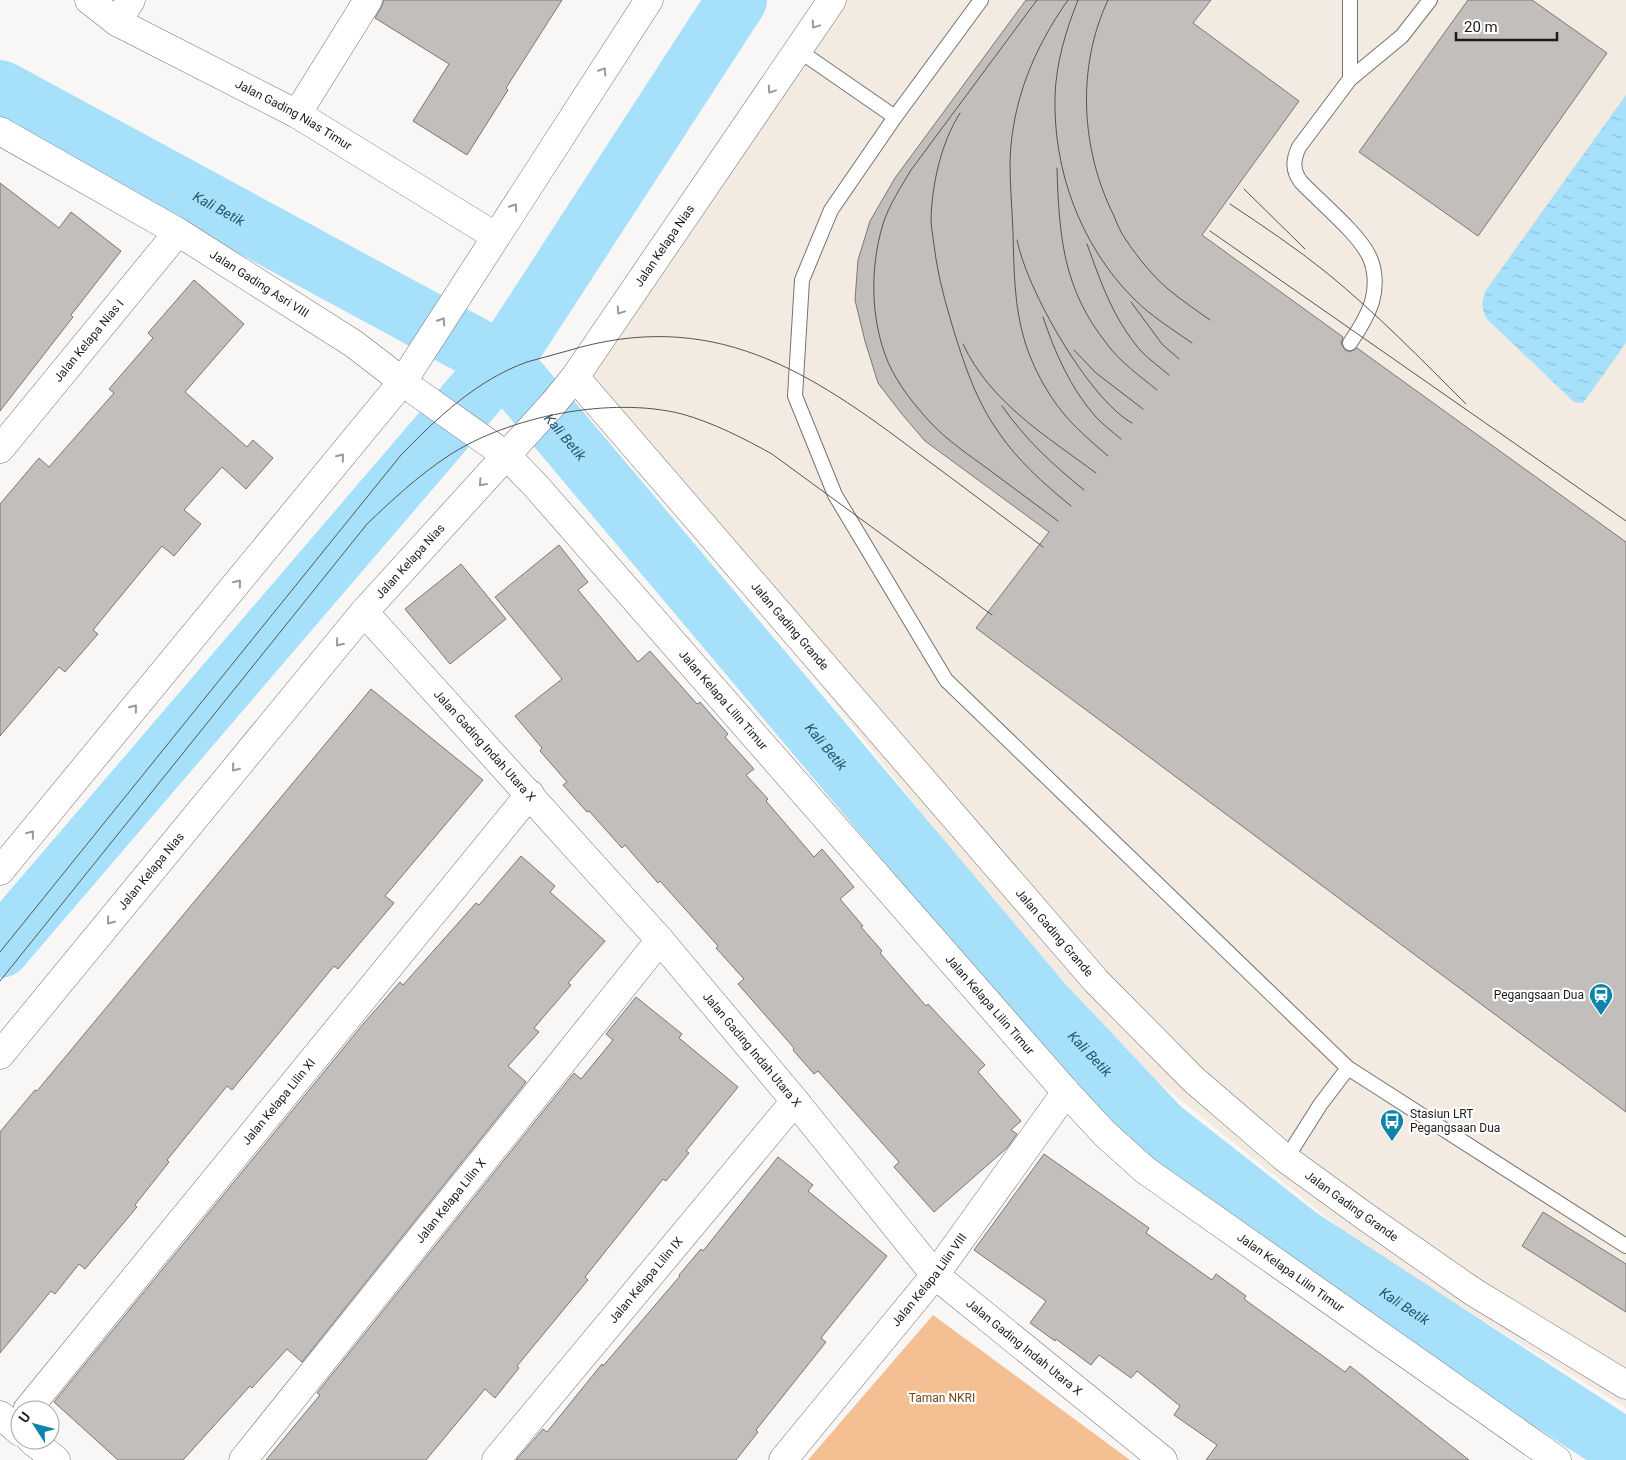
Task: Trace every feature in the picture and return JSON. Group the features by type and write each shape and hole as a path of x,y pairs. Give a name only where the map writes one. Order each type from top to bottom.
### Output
{"street":[{"name":"Jalan Gading Nias Timur","path":"89,0 124,11 496,236"},
{"path":"297,114 368,0"},
{"path":"0,871 409,386 423,350 649,0"},
{"name":"Jalan Kelapa Nias","path":"0,1055 364,612 553,404 575,376 832,0"},
{"name":"Jalan Gading Asri VIII","path":"0,130 178,232 354,344 467,428 511,451"},
{"name":"Jalan Kelapa Nias I","path":"0,449 178,232"},
{"name":"Jalan Gading Grande","path":"575,376 1096,981 1194,1080 1286,1159 1472,1291 1626,1385"},
{"name":"Jalan Kelapa Lilin Timur","path":"511,451 543,493 1066,1092 1105,1134 1145,1170 1557,1460"},
{"name":"Jalan Gading Indah Utara X","path":"364,612 660,940 795,1100 935,1275 1163,1460"},
{"name":"Jalan Kelapa Lilin XI","path":"38,1400 530,794"},
{"name":"Jalan Kelapa Lilin X","path":"243,1460 660,940"},
{"name":"Jalan Kelapa Lilin VIII","path":"783,1460 935,1275 1066,1092"},
{"name":"Jalan Kelapa Lilin IX","path":"496,1460 795,1100"},
{"path":"46,1450 56,1460"}],"lane":[{"path":"981,0 895,117 831,210 802,280 795,396 835,494 946,680 1348,1068 1626,1246"},
{"path":"1350,0 1350,80"},
{"path":"1350,343 1362,325 1372,303 1374,278 1370,257 1363,246 1301,182 1295,174 1293,164 1299,147 1350,80 1402,36 1430,0"},
{"path":"798,50 895,117"},
{"path":"1286,1159 1320,1105 1348,1068"}],"shaded area":[{"path":"831,0 1626,0 1626,1408 1366,1249 1142,1069 1017,933 577,377"}],"green space":[{"name":"Taman NKRI","path":"933,1315 1130,1460 808,1460"}],"water":[{"path":"1626,95 1626,343 1583,403 1574,402 1487,319 1483,302 1486,290"}],"building":[{"path":"384,0 562,0 506,88 508,90 467,155 413,121 449,64 375,18"},
{"path":"1026,0 1211,0 1193,23 1299,101 1202,235 1343,337 1341,343 1345,350 1350,352 1357,348 1626,542 1626,1112 976,628 1049,532 925,441 878,383 855,300 858,260 870,221 895,178"},
{"path":"1468,0 1532,0 1607,53 1478,236 1359,152"},
{"path":"0,183 59,228 71,212 121,251 71,315 73,317 0,411"},
{"path":"194,280 244,324 185,392 247,447 253,440 273,458 246,489 222,467 184,510 201,524 174,556 162,546 93,630 98,634 65,672 59,667 0,736 0,504 39,458 49,467 114,393 109,389 153,338 148,333"},
{"path":"559,545 588,582 578,590 638,662 650,651 697,704 700,702 728,734 725,737 754,769 746,775 768,799 766,801 814,857 822,849 854,887 840,899 882,951 880,953 926,1006 928,1004 985,1065 978,1072 1021,1121 1011,1130 1017,1134 1007,1148 934,1212 894,1167 899,1162 818,1071 814,1074 738,984 744,979 716,948 718,946 660,881 658,883 625,845 622,848 563,785 567,782 540,751 542,748 515,716 562,679 495,597"},
{"path":"461,564 506,619 450,664 405,609"},
{"path":"371,689 483,780 385,896 394,903 338,969 334,966 232,1090 227,1086 167,1160 169,1162 135,1205 137,1207 85,1269 79,1264 55,1294 51,1291 0,1353 0,1132 35,1090 37,1091"},
{"path":"521,856 555,886 550,892 605,941 568,983 571,985 534,1028 539,1032 508,1066 526,1082 302,1362 287,1349 252,1388 250,1386 183,1460 118,1460 60,1407 60,1400 56,1400 364,1023 400,982 403,985 476,903 479,905"},
{"path":"636,997 682,1034 679,1038 738,1087 686,1151 689,1153 666,1181 663,1179 585,1277 588,1280 517,1366 519,1368 495,1398 485,1389 426,1460 266,1460 320,1395 317,1393 574,1073 581,1079 613,1040 606,1034"},
{"path":"1044,1154 1149,1228 1146,1233 1212,1280 1216,1274 1246,1296 1244,1299 1345,1372 1350,1366 1469,1460 1206,1460 1217,1445 1174,1415 1180,1406 1137,1371 1131,1378 1099,1355 1091,1365 1056,1339 1055,1341 1030,1323 1046,1301 974,1250"},
{"path":"778,1157 813,1185 808,1191 887,1256 821,1338 826,1342 756,1430 758,1432 736,1460 516,1460 543,1429 547,1432 602,1364 603,1366 701,1249 703,1251"},
{"path":"1543,1212 1626,1264 1626,1312 1522,1246"}],"waterway":[{"path":"0,948 502,362 737,0"},
{"name":"Kali Betik","path":"0,90 502,362 1043,1004 1161,1129 1300,1238 1626,1450"}],"tram line":[{"path":"1037,0 911,170 896,196 883,224 879,241 874,275 874,293 878,328 888,362 913,403 952,442 1058,521"},
{"path":"1068,0 1035,56 1020,96 1015,117 1010,161 1015,288 1021,329 1029,354 1040,378 1062,412 1087,438 1108,456"},
{"path":"1078,0 1062,47 1057,71 1055,96 1059,152 1065,179 1085,231 1115,278 1147,311 1192,343"},
{"path":"1108,0 1098,26 1091,53 1087,81 1089,137 1103,191 1122,234 1135,253 1168,289 1210,320"},
{"path":"960,113 948,137 939,164 933,192 931,219 940,281 946,305 969,376 990,420 1022,461 1071,506"},
{"path":"1057,168 1062,239 1072,282 1081,303 1092,323 1112,351 1157,390"},
{"path":"1244,189 1305,249"},
{"path":"1230,204 1303,255 1345,288 1466,404"},
{"path":"1210,231 1626,521"},
{"path":"1017,240 1023,260 1043,307 1071,356 1102,397 1132,423"},
{"path":"1087,244 1103,287 1122,325 1140,350 1169,375"},
{"path":"1131,302 1162,344 1179,359"},
{"path":"1043,317 1058,356 1078,393 1098,419 1121,439"},
{"path":"0,952 401,455 429,427 475,389 491,379 527,362 619,339 668,337 713,342 756,354 797,373 838,396 1043,547"},
{"path":"963,344 974,365 1004,401 1039,431 1096,473"},
{"path":"1074,350 1096,373 1143,409"},
{"path":"1002,406 1020,430 1040,451 1084,490"},
{"path":"0,981 367,524 426,472 448,456 500,430 530,420 561,413 624,407 654,409 682,414 717,426 772,454 992,615"}],"place":[{"name":"Pegangsaan Dua","path":"1601,1016"},
{"name":"Stasiun LRT Pegangsaan Dua","path":"1392,1142"}]}
